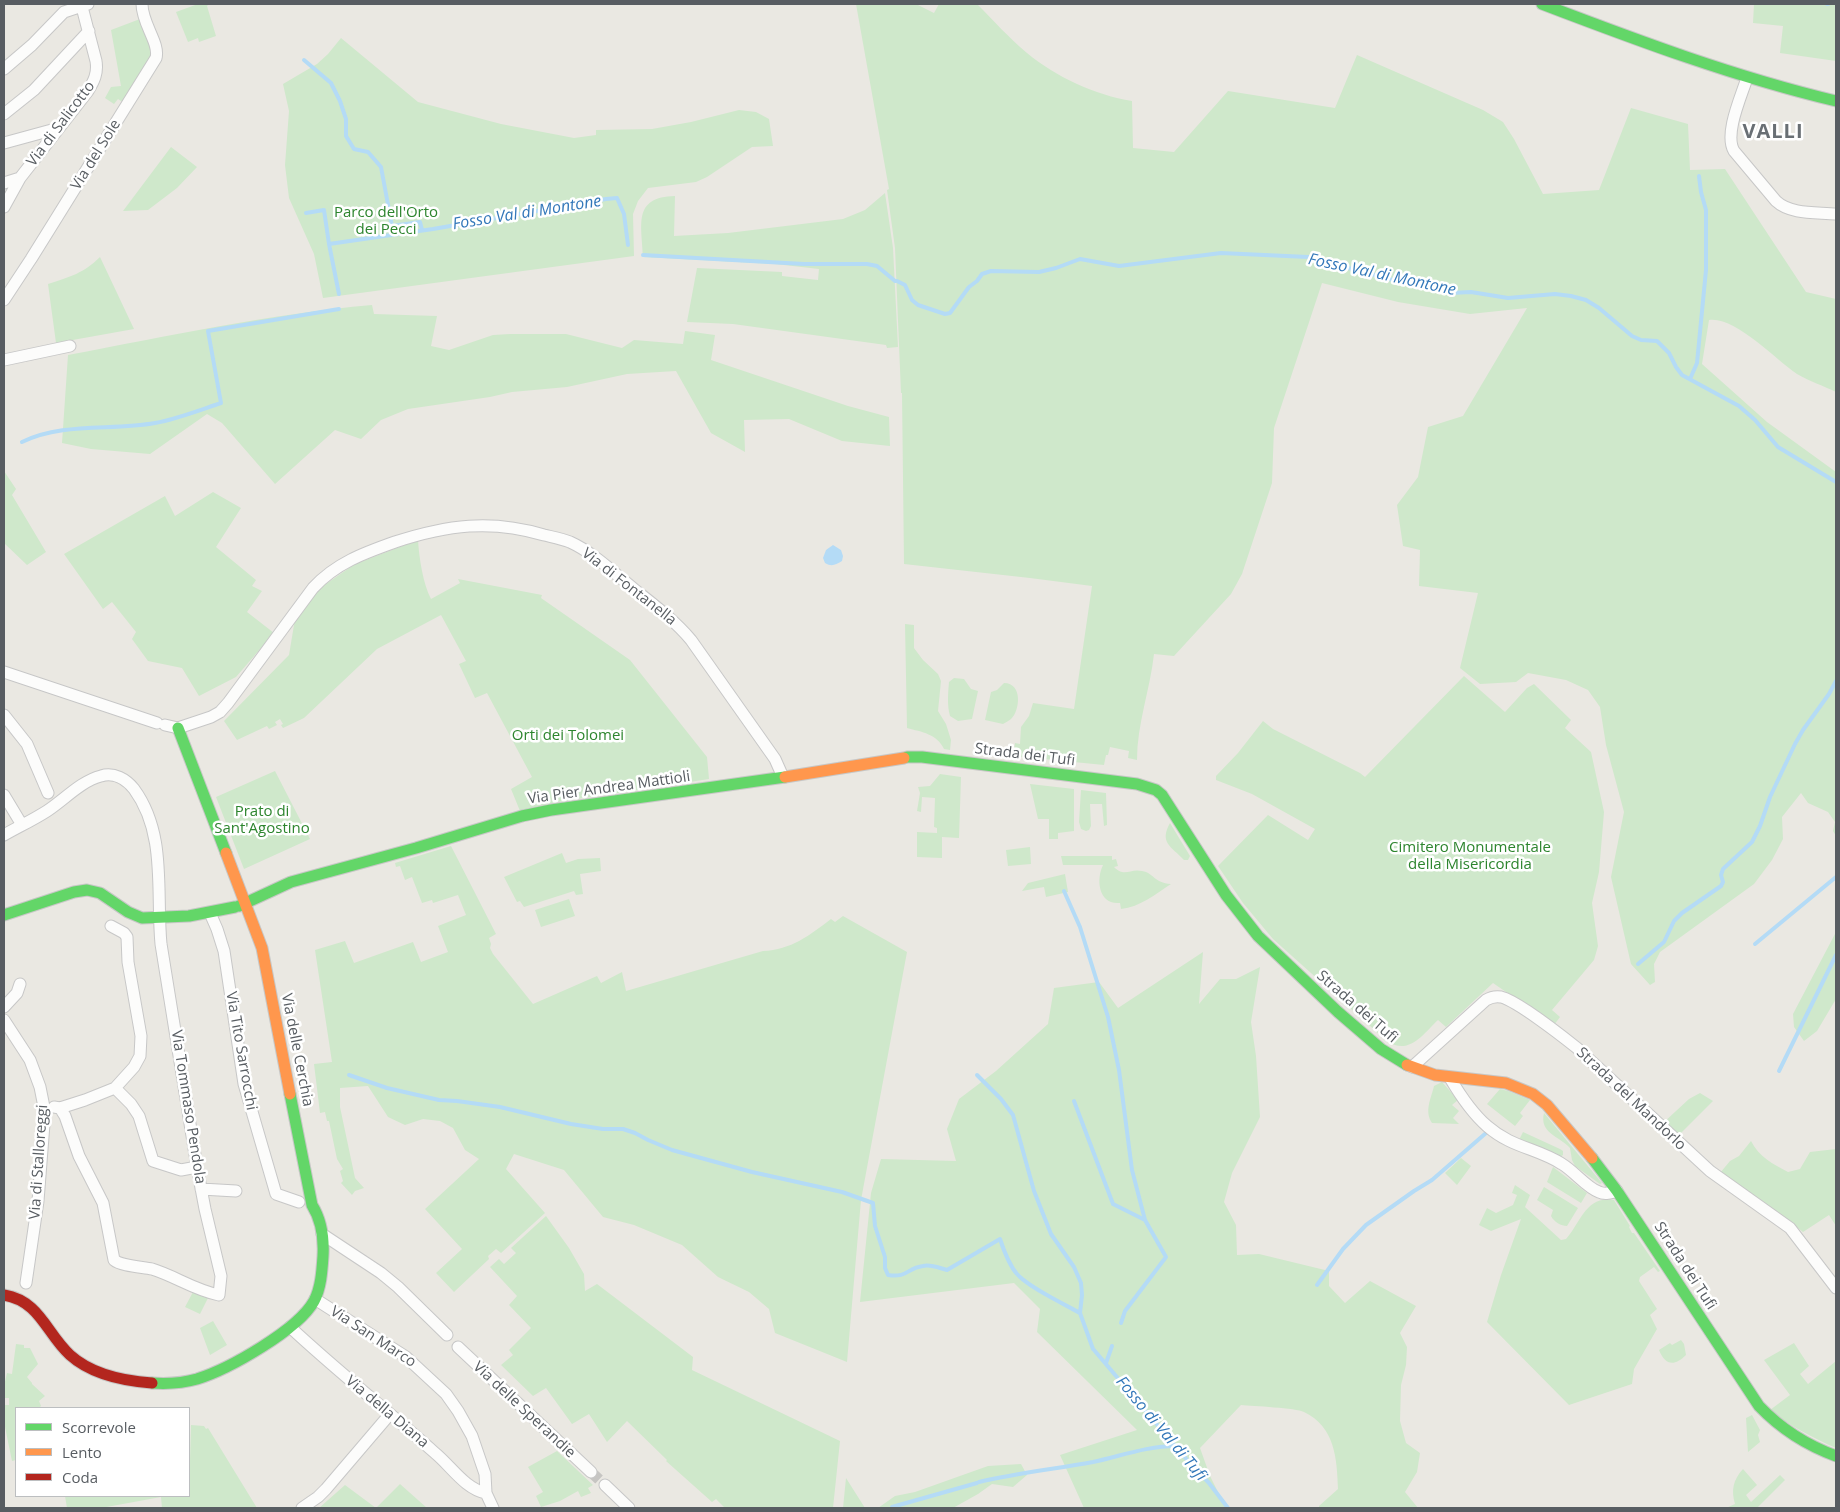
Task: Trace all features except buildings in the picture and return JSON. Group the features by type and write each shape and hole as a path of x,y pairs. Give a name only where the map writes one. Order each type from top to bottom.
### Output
{"street":[{"name":"Via del Sole","path":"4,300 23,274 156,58 157,48 144,21 142,4"},
{"path":"1542,4 1692,60 1785,90 1836,101"},
{"path":"4,69 32,45 63,8 85,5"},
{"name":"Via di Salicotto","path":"4,207 20,178 88,91 96,76 96,61 85,5"},
{"path":"4,114 34,90 89,32"},
{"path":"1747,78 1730,133 1730,142 1734,151 1782,206 1796,210 1836,214"},
{"path":"4,143 59,128"},
{"path":"4,183 20,178"},
{"path":"4,360 70,346"},
{"name":"Via di Fontanella","path":"178,728 215,715 224,708 313,588 324,576 338,566 366,552 442,529 482,524 507,526 542,534 569,542 578,547 599,560 678,625 691,640 775,759 783,777"},
{"path":"4,672 178,728"},
{"path":"4,715 27,744 48,793"},
{"name":"Via delle Cerchia","path":"178,728 240,906 262,948 304,1203 320,1218 322,1234 320,1278 315,1299"},
{"name":"Via Pier Andrea Mattioli","path":"240,906 285,884 537,813 905,757 922,757"},
{"name":"Strada dei Tufi","path":"922,757 1137,784 1156,790 1165,799 1226,895 1258,936 1374,1043 1390,1056 1412,1067 1450,1078 1506,1083 1532,1094 1558,1117 1617,1191 1759,1406 1773,1421 1792,1435 1813,1447 1836,1456"},
{"name":"Via Tommaso Pendola","path":"4,835 40,816 92,780 108,775 123,779 132,786 152,823 159,873 159,918 164,962 197,1168 221,1276 219,1295 194,1288 156,1270 119,1263 114,1260 103,1203 79,1156 64,1114 60,1108"},
{"path":"4,795 22,825"},
{"path":"4,915 74,892 87,890 100,893 137,916 159,918 210,913 240,906"},
{"name":"Via Tito Sarrocchi","path":"210,913 224,951 246,1093 276,1194 304,1203"},
{"path":"44,1107 60,1108 115,1088 138,1061 142,1036 128,962 127,937 124,933 111,926"},
{"path":"4,1007 17,993 20,984"},
{"name":"Strada del Mandorlo","path":"1412,1067 1486,1000 1495,997 1506,999 1577,1048 1710,1171 1796,1234 1836,1288"},
{"name":"Via di Stalloreggi","path":"4,1020 30,1060 40,1088 44,1107 38,1201 24,1290"},
{"path":"1450,1078 1477,1116 1500,1136 1518,1146 1562,1164 1596,1191 1608,1194 1617,1191"},
{"path":"115,1088 130,1102 139,1116 153,1162 181,1170 197,1168"},
{"path":"201,1189 236,1191"},
{"path":"322,1234 381,1273 447,1335"},
{"path":"4,1295 24,1290 59,1342 78,1361 107,1374 139,1382 177,1383 197,1379 238,1359 290,1327 307,1311 315,1299"},
{"name":"Via San Marco","path":"315,1299 406,1357 446,1394 462,1418 474,1443 485,1474 486,1493 493,1508"},
{"name":"Via della Diana","path":"290,1327 314,1351 390,1414 472,1488 486,1493"},
{"name":"Via delle Sperandie","path":"458,1347 591,1472"},
{"path":"302,1508 318,1497 331,1484 390,1414"},
{"path":"605,1485 628,1508"}],"green space":[{"path":"198,4 209,4 207,6 216,36 199,42 198,38 188,42 176,12"},
{"path":"856,4 916,4 934,13 939,4 977,4 1020,47 1050,70 1090,90 1132,101 1133,148 1174,152 1228,91 1335,108 1357,55 1483,110 1503,122 1543,194 1599,190 1631,108 1688,124 1690,170 1725,169 1806,292 1836,299 1836,392 1797,374 1742,331 1719,321 1709,320 1702,364 1767,422 1836,472 1836,836 1833,831 1835,822 1828,812 1808,803 1801,793 1782,817 1783,839 1772,860 1754,884 1660,952 1654,964 1655,982 1650,985 1631,964 1611,877 1624,812 1606,745 1600,707 1588,690 1566,680 1528,673 1516,682 1480,684 1460,668 1478,593 1419,586 1420,550 1403,546 1397,505 1418,477 1428,427 1463,416 1527,308 1470,314 1398,302 1322,283 1274,428 1272,483 1242,574 1231,594 1174,656 1154,654 1141,720 1137,760 1128,758 1129,751 1110,747 1104,765 1013,756 1015,743 1020,744 1021,727 1029,716 1033,703 1074,709 1092,586 904,564 902,393 895,248 887,190 889,189"},
{"path":"1754,4 1836,4 1836,61 1780,53 1783,26 1753,23"},
{"path":"140,19 155,54 124,103 118,99 114,104 105,98 111,87 121,86 111,30"},
{"name":"Parco dell'Orto dei Pecci","path":"341,38 418,102 501,124 574,138 596,135 596,130 652,129 739,110 756,112 769,119 773,146 752,147 707,177 696,182 648,188 638,201 633,214 634,256 323,298 314,254 289,198 285,165 289,111 283,84 317,64"},
{"path":"171,147 197,167 177,188 148,210 123,211"},
{"path":"885,193 893,248 898,347 887,348 886,345 733,324 687,322 697,268 782,272 782,276 818,280 819,269 775,264 643,257 642,215 652,201 661,198 675,196 674,236 728,233 843,219 865,210"},
{"path":"100,257 134,329 56,343 48,284 82,271"},
{"path":"372,305 374,314 437,316 431,346 449,350 493,335 510,334 566,334 622,348 634,340 683,344 685,331 715,335 711,360 848,406 889,417 890,446 842,441 789,419 744,420 745,452 711,433 676,371 627,374 567,387 512,392 408,409 381,420 361,439 335,430 275,484 222,423 207,414 150,454 91,449 62,443 68,355 257,320"},
{"path":"4,471 16,489 12,495 46,552 27,565 4,543"},
{"path":"213,492 241,508 216,547 256,580 252,586 262,591 247,612 274,633 236,677 199,696 182,668 148,661 132,639 136,632 112,602 103,609 64,554 165,496 175,516"},
{"name":"Orti dei Tolomei","path":"418,540 422,570 431,599 460,583 458,579 542,595 541,598 630,660 707,757 709,779 551,803 520,811 511,789 532,777 487,693 475,698 459,664 466,661 441,615 377,649 304,718 283,728 280,719 275,722 277,725 269,729 267,726 237,740 224,721 289,655 295,619 320,588 355,564"},
{"path":"905,624 914,625 914,648 923,660 938,674 941,681 938,711 946,724 951,740 950,750 944,749 929,734 907,728"},
{"name":"Cimitero Monumentale della Misericordia","path":"1464,676 1505,712 1527,688 1534,684 1571,720 1565,728 1591,752 1604,812 1599,872 1592,903 1598,946 1594,960 1552,1010 1560,1017 1554,1025 1493,983 1446,1027 1438,1020 1416,1041 1403,1046 1396,1045 1388,1042 1273,939 1243,903 1218,866 1268,815 1308,840 1315,829 1252,794 1216,780 1216,776 1238,753 1263,721 1273,729 1365,777"},
{"path":"954,678 964,679 971,689 978,691 972,719 958,721 950,716 948,704 949,682"},
{"path":"1004,683 1010,684 1017,692 1018,704 1014,715 1003,724 985,720 991,692 997,690"},
{"name":"Prato di Sant'Agostino","path":"275,771 310,839 244,869 216,797"},
{"path":"940,774 961,777 959,838 942,837 942,858 917,857 917,832 937,833 937,828 934,827 935,798 922,797 921,812 917,811 920,793 918,787 930,786"},
{"path":"1030,784 1074,789 1074,831 1058,833 1058,839 1049,839 1049,819 1038,819"},
{"path":"1081,790 1106,793 1107,825 1104,826 1102,804 1090,804 1091,826 1086,831 1081,829 1079,822"},
{"path":"1170,823 1190,856 1188,860 1184,860 1166,840"},
{"path":"451,846 496,934 489,938 493,954 533,1004 597,976 601,983 622,972 626,991 763,951 782,948 800,941 831,919 835,922 843,916 907,952 861,1200 847,1362 775,1333 769,1309 749,1292 718,1277 682,1245 634,1225 603,1217 564,1170 514,1154 506,1169 545,1213 501,1253 496,1249 488,1256 489,1259 454,1292 436,1273 462,1249 425,1209 479,1159 465,1150 453,1128 440,1121 423,1119 405,1125 388,1117 368,1086 340,1088 340,1107 355,1178 364,1188 355,1191 352,1195 341,1183 343,1181 340,1171 343,1169 337,1159 329,1121 327,1121 325,1112 320,1113 314,1064 332,1062 315,950 345,941 354,963 413,942 421,962 448,952 438,926 466,915 458,895 433,903 432,900 422,903 412,877 405,880 400,866 396,867 395,863"},
{"path":"1030,847 1031,864 1008,866 1006,850"},
{"path":"562,853 566,863 578,859 600,858 601,871 580,874 583,894 576,895 574,891 524,907 520,901 517,902 504,877"},
{"path":"1061,856 1112,856 1112,860 1116,859 1118,866 1114,867 1121,872 1138,870 1146,872 1161,882 1171,884 1141,903 1121,909 1120,903 1113,903 1103,896 1100,877 1103,865 1063,865"},
{"path":"1065,874 1068,892 1046,897 1044,887 1022,891 1028,883"},
{"path":"569,899 575,916 541,927 535,910"},
{"path":"1836,932 1836,999 1817,1031 1804,1041 1794,1027 1793,1014"},
{"path":"1203,952 1199,1004 1220,979 1236,979 1260,967 1251,1022 1256,1056 1260,1117 1232,1173 1224,1202 1236,1225 1237,1255 1259,1254 1329,1271 1329,1286 1345,1303 1370,1281 1416,1306 1400,1333 1407,1347 1406,1365 1401,1385 1400,1421 1406,1443 1420,1453 1417,1472 1405,1492 1418,1508 1319,1508 1338,1489 1335,1455 1328,1435 1322,1426 1304,1412 1284,1408 1241,1405 1200,1448 1210,1476 1226,1508 1084,1508 1060,1455 1137,1430 1037,1332 1040,1309 1014,1283 860,1302 871,1193 881,1159 956,1161 947,1129 959,1099 996,1071 1048,1024 1054,988 1099,982 1118,1008"},
{"path":"1442,1082 1458,1100 1452,1105 1459,1111 1453,1118 1459,1124 1432,1123 1429,1105 1434,1086"},
{"path":"1500,1089 1530,1100 1520,1113 1523,1116 1515,1126 1487,1104"},
{"path":"1700,1093 1713,1101 1677,1137 1663,1123 1689,1099"},
{"path":"1544,1113 1602,1183 1600,1184 1575,1166 1570,1148 1551,1134 1544,1125"},
{"path":"1523,1132 1560,1149 1563,1151 1563,1155 1560,1157 1519,1140"},
{"path":"1751,1141 1762,1156 1788,1172 1800,1169 1810,1152 1836,1149 1836,1226 1829,1215 1803,1232 1779,1213 1720,1173 1730,1161 1739,1156"},
{"path":"1461,1158 1471,1166 1457,1185 1445,1173"},
{"path":"1553,1167 1587,1193 1581,1203 1547,1182"},
{"path":"1515,1185 1530,1195 1525,1207 1561,1240 1566,1239 1590,1206 1605,1200 1614,1200 1630,1226 1632,1233 1634,1233 1660,1271 1658,1272 1654,1267 1640,1277 1639,1281 1657,1309 1650,1315 1657,1329 1634,1369 1632,1384 1569,1405 1487,1322 1521,1219 1491,1231 1479,1225 1487,1208 1496,1213 1513,1205 1517,1195 1512,1193"},
{"path":"1544,1187 1578,1208 1567,1226 1556,1222 1551,1216 1553,1210 1537,1200"},
{"path":"546,1216 569,1248 584,1274 585,1291 597,1284 693,1357 692,1370 840,1441 833,1508 725,1508 716,1499 712,1502 666,1461 627,1421 607,1442 589,1414 572,1424 546,1388 533,1396 501,1365 513,1355 509,1350 531,1328 509,1305 517,1296 490,1267 499,1259 504,1264 516,1253 511,1248"},
{"path":"193,1292 208,1298 200,1314 185,1307"},
{"path":"213,1321 227,1345 210,1355 200,1328"},
{"path":"1681,1340 1684,1344 1686,1355 1674,1363 1664,1359 1659,1350 1670,1343 1672,1345"},
{"path":"1794,1343 1809,1366 1800,1374 1808,1384 1836,1361 1836,1448 1802,1431 1770,1410 1790,1395 1764,1360"},
{"path":"16,1344 24,1345 24,1348 30,1348 38,1364 27,1377 45,1396 39,1401 40,1407 15,1407 15,1460 12,1461 4,1422 4,1405 9,1405 9,1398 4,1398 4,1386 7,1373 12,1374"},
{"path":"1752,1415 1760,1430 1758,1435 1760,1442 1748,1452 1746,1418"},
{"path":"191,1425 204,1426 206,1429 208,1428 257,1508 162,1508 161,1497 190,1497"},
{"path":"557,1451 593,1485 588,1488 591,1493 581,1497 578,1491 560,1501 541,1507 536,1496 543,1492 528,1467"},
{"path":"1021,1464 1027,1475 1013,1487 992,1484 953,1508 878,1508 895,1496 915,1492 988,1466"},
{"path":"1743,1469 1757,1485 1746,1495 1751,1502 1780,1475 1785,1480 1757,1508 1726,1508 1735,1504 1734,1485"},
{"path":"846,1478 865,1508 843,1508"},
{"path":"400,1484 427,1508 376,1508"},
{"path":"345,1485 376,1508 319,1508"},
{"path":"65,1497 161,1497 101,1508 67,1508"}],"water":[{"path":"833,545 841,550 843,556 842,561 832,565 825,563 823,558 826,550"}],"waterway":[{"path":"304,60 331,83 346,119 346,136 354,149 368,152 381,167 392,226 420,222 422,230"},
{"path":"1690,379 1697,363 1706,270 1706,210 1699,176"},
{"name":"Fosso Val di Montone","path":"329,244 433,229 617,198 624,214 628,245"},
{"name":"Fosso Val di Montone","path":"306,213 324,210 339,294"},
{"name":"Fosso Val di Montone","path":"897,281 905,285 912,300 918,305 945,314 950,313 969,287 982,274 991,271 1039,272 1080,259 1119,266 1221,253 1308,257 1393,280 1414,282 1450,293 1471,292 1508,298 1555,294 1571,296 1586,300 1599,308 1632,336 1641,340 1657,341 1669,353 1682,375 1739,406 1755,420 1778,447 1836,482"},
{"name":"Fosso Val di Montone","path":"643,255 804,264 867,264 877,266 895,281"},
{"path":"22,442 38,436 70,429 155,423 180,417 221,403 208,331 339,309"},
{"path":"1638,964 1664,942 1674,921 1682,913 1721,886 1723,882 1721,875 1723,869 1752,842 1770,797 1795,744 1836,681"},
{"path":"1755,944 1836,877"},
{"path":"1064,891 1080,927 1108,1017 1119,1070 1132,1170 1145,1220 1166,1257 1125,1311 1121,1323"},
{"path":"1779,1071 1836,955"},
{"path":"349,1075 387,1088 439,1100 500,1107 571,1124 603,1129 623,1129 672,1150 752,1172 842,1192 873,1203 875,1226 885,1257 885,1268 888,1275 900,1275 918,1267 926,1266 947,1270 1000,1239 1012,1266 1022,1279 1080,1313"},
{"name":"Fosso di Val di Tufi","path":"977,1075 1001,1099 1013,1115 1034,1191 1051,1234 1074,1267 1081,1283 1080,1313 1093,1349"},
{"path":"1074,1101 1113,1204 1145,1220"},
{"path":"1317,1285 1343,1249 1366,1225 1432,1180 1486,1133"},
{"path":"1106,1363 1112,1346"},
{"name":"Fosso di Val di Tufi","path":"1094,1350 1209,1483 1228,1508"},
{"path":"979,1482 1093,1462 1144,1449 1176,1446"},
{"path":"892,1507 977,1483"}],"tunnel":[{"path":"591,1472 605,1485"}],"traffic: fast":[{"path":"1542,4 1724,70 1836,101"},
{"path":"178,728 226,853"},
{"path":"907,757 922,757 1137,784 1156,790 1162,795 1226,895 1258,936 1338,1012 1381,1049 1407,1065"},
{"path":"239,906 291,882 416,848 522,816 551,810 785,777"},
{"path":"4,915 74,892 87,890 100,893 128,912 142,918 189,916 235,907"},
{"path":"152,1383 175,1383 197,1379 227,1367 278,1336 306,1312 314,1301 322,1273 323,1236 318,1217 312,1205 290,1094"},
{"path":"1592,1158 1617,1191 1759,1406 1794,1436 1836,1456"}],"traffic: slow":[{"path":"785,777 904,758"},
{"path":"226,853 262,948 290,1094"},
{"path":"1407,1065 1435,1075 1506,1083 1533,1094 1547,1105 1592,1158"}],"traffic: jam":[{"path":"4,1295 16,1298 34,1311 62,1346 78,1362 108,1375 152,1383"}],"district":[{"name":"VALLI","path":"1773,132"}]}
